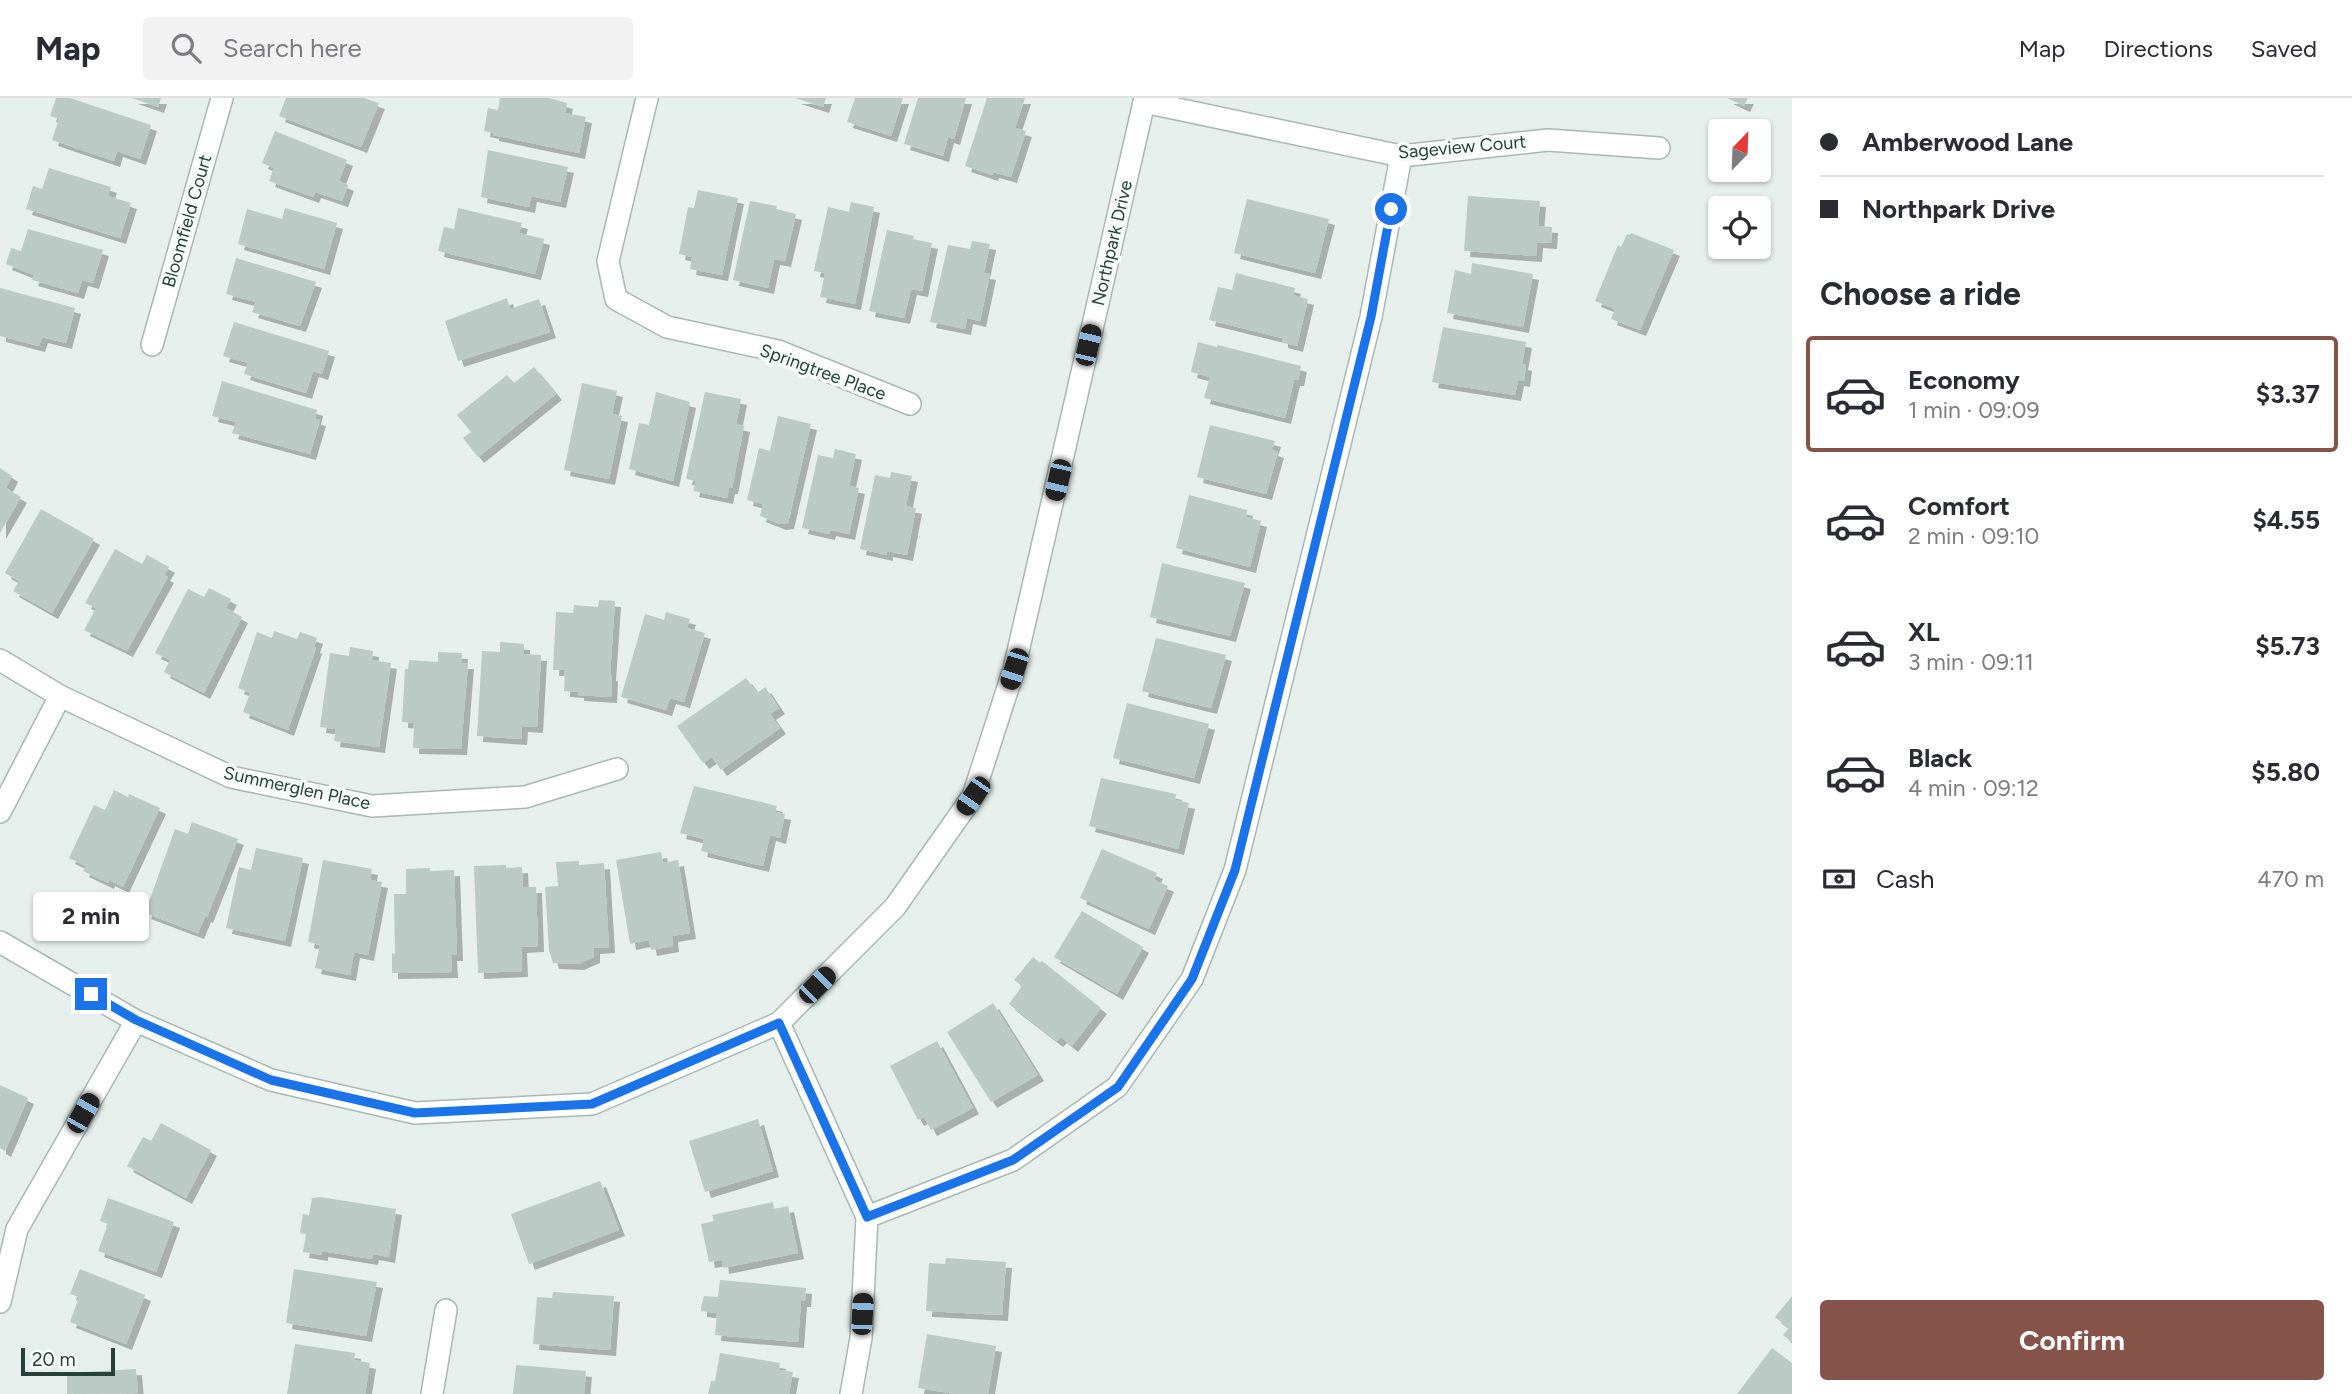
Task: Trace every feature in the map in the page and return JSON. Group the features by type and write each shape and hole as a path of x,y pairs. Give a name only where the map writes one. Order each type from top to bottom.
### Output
{"street":[{"name":"Bloomfield Court","path":"152,345 222,98"},
{"name":"Springtree Place","path":"647,98 608,261 616,299 667,327 778,351 910,404"},
{"name":"Sageview Court","path":"1145,100 1401,156 1548,140 1658,148"},
{"name":"Northpark Drive","path":"0,942 136,1020 271,1080 415,1113 592,1104 779,1023 895,907 973,796 1014,669 1145,100"},
{"path":"867,1217 1013,1160 1118,1087 1192,979 1235,870 1371,317 1401,156"},
{"name":"Summerglen Place","path":"0,660 60,696 231,777 372,806 525,797 617,769"},
{"path":"0,812 60,696"},
{"path":"0,1302 8,1226 136,1020"},
{"path":"779,1023 867,1217 861,1338 851,1394"},
{"path":"432,1394 446,1310"}],"building":[{"path":"56,98 70,98 151,125 140,159 117,151 114,161 52,140 59,119 50,116"},
{"path":"132,98 161,98 158,107"},
{"path":"286,98 364,98 379,103 361,147 279,116"},
{"path":"500,98 549,98 567,103 565,113 586,117 579,153 484,131 488,108 498,110"},
{"path":"795,98 826,98 823,107"},
{"path":"855,98 903,98 891,136 847,122"},
{"path":"918,98 966,98 954,139 948,137 943,156 904,144"},
{"path":"987,98 1025,98 1015,128 1026,131 1011,177 993,172 992,175 965,166"},
{"path":"1727,98 1748,98 1744,106"},
{"path":"275,131 347,160 339,181 348,185 342,201 315,192 313,197 269,181 274,168 262,163"},
{"path":"488,150 568,167 560,202 531,196 529,207 481,197"},
{"path":"49,168 111,187 108,196 131,203 120,238 26,209 33,186 42,189"},
{"path":"698,190 738,198 722,275 690,269 692,257 679,254 688,207 694,208"},
{"path":"1468,196 1540,201 1538,226 1552,227 1551,243 1537,242 1536,256 1464,251"},
{"path":"1247,199 1329,219 1315,273 1234,253"},
{"path":"750,201 777,206 776,209 796,214 785,261 774,259 768,288 733,280"},
{"path":"851,202 874,207 855,304 820,297 825,273 814,271 828,207 849,212"},
{"path":"285,208 337,223 324,269 238,244 247,209 282,219"},
{"path":"458,208 522,223 519,233 544,239 535,274 438,251 444,227 454,229"},
{"path":"28,229 103,250 93,283 82,280 78,293 32,280 34,275 6,264 11,248 21,251"},
{"path":"887,230 932,243 922,291 911,289 904,318 869,311"},
{"path":"1631,233 1674,250 1640,330 1611,319 1615,309 1595,301 1618,245 1621,247 1627,234"},
{"path":"972,241 990,244 984,273 990,274 980,321 967,318 965,329 930,322 948,245 970,249"},
{"path":"236,258 316,282 300,326 252,312 256,302 226,294"},
{"path":"1472,263 1533,274 1523,327 1447,313 1455,270 1471,274"},
{"path":"1236,273 1295,288 1293,295 1308,299 1297,346 1282,342 1282,338 1209,320 1218,287 1232,290"},
{"path":"0,288 75,308 66,343 42,337 39,346 0,336"},
{"path":"507,298 510,309 539,299 550,332 458,361 445,321"},
{"path":"234,322 329,351 322,374 313,371 306,393 244,374 248,363 223,356"},
{"path":"1443,327 1526,342 1522,364 1526,365 1524,381 1518,380 1515,395 1432,382"},
{"path":"1198,342 1301,366 1298,380 1294,380 1285,418 1204,398 1210,377 1191,372"},
{"path":"534,367 556,394 478,457 463,438 471,432 457,415 507,375 514,383"},
{"path":"222,381 317,410 315,419 320,420 310,454 232,433 236,422 212,416"},
{"path":"582,383 617,391 612,414 622,416 609,479 564,470"},
{"path":"656,392 690,402 673,481 629,469 639,423 649,425"},
{"path":"705,392 741,399 736,424 744,426 732,488 729,488 727,498 693,491 696,481 686,479"},
{"path":"778,416 811,424 788,523 780,524 760,516 763,504 747,500 759,448 770,451"},
{"path":"1210,425 1275,441 1272,450 1278,452 1266,494 1197,477"},
{"path":"835,449 856,454 849,486 859,488 849,534 830,530 829,534 802,528 818,455 833,458"},
{"path":"0,468 12,476 6,488 21,497 0,533"},
{"path":"891,472 912,476 906,506 916,508 907,555 887,551 887,555 860,549 875,475 890,478"},
{"path":"1189,495 1247,510 1246,517 1261,521 1250,567 1176,548"},
{"path":"41,509 94,539 52,613 13,591 19,581 5,573"},
{"path":"115,549 142,564 147,555 169,567 164,575 168,577 127,651 84,630 96,608 85,603"},
{"path":"1162,563 1245,583 1230,636 1150,617"},
{"path":"209,588 231,599 226,608 242,617 204,693 164,672 170,660 155,653 188,589 204,597"},
{"path":"599,600 615,601 611,697 578,695 578,692 564,691 565,670 553,670 556,612 573,613 574,605 598,607"},
{"path":"666,612 690,619 687,628 705,633 684,702 670,698 666,710 621,697 645,614 664,620"},
{"path":"274,631 297,639 300,632 317,638 288,730 243,712 250,693 238,688 257,632 272,638"},
{"path":"1156,638 1226,655 1211,708 1142,691"},
{"path":"500,642 524,644 524,654 541,655 537,727 522,726 521,739 477,736 482,651 500,652"},
{"path":"350,647 373,651 372,660 391,663 379,747 334,741 336,729 320,727 330,653 349,656"},
{"path":"438,652 462,653 461,663 468,663 461,749 413,748 414,723 402,722 405,669 408,669 409,660 438,662"},
{"path":"746,678 757,693 765,687 779,708 770,714 780,728 721,770 712,757 703,763 677,726"},
{"path":"1127,703 1209,724 1194,778 1113,758"},
{"path":"1101,778 1176,794 1175,800 1189,803 1178,849 1089,826"},
{"path":"694,786 777,806 775,812 785,814 780,838 770,835 763,866 701,851 704,839 680,833"},
{"path":"114,790 160,808 123,887 83,871 86,866 69,858 94,805 105,810"},
{"path":"192,822 238,839 198,933 145,913 175,829 188,834"},
{"path":"256,848 303,858 285,941 226,928 239,867 251,870"},
{"path":"1102,849 1157,873 1154,880 1168,886 1149,929 1080,898"},
{"path":"661,852 663,863 678,860 690,933 672,936 673,946 651,950 649,940 630,944 616,860"},
{"path":"323,860 372,869 370,880 382,882 368,955 354,952 350,975 315,968 320,945 308,942"},
{"path":"579,861 579,865 604,863 609,947 594,948 594,957 578,964 553,963 549,950 545,887 558,886 556,862"},
{"path":"506,865 506,868 522,867 523,887 536,887 538,946 521,947 522,971 478,973 474,866"},
{"path":"430,868 430,871 454,870 457,955 451,955 452,972 392,973 392,953 395,954 394,894 406,894 406,869"},
{"path":"1082,911 1143,947 1117,994 1054,957"},
{"path":"1033,957 1040,963 1042,961 1101,1008 1072,1046 1061,1037 1057,1041 1009,1004 1022,986 1014,980"},
{"path":"993,1003 1038,1075 991,1102 947,1032"},
{"path":"937,1041 973,1108 931,1130 924,1117 918,1120 890,1066"},
{"path":"0,1085 28,1098 5,1151 0,1148"},
{"path":"758,1119 773,1171 705,1192 689,1141"},
{"path":"161,1123 211,1150 186,1198 127,1166 143,1137 151,1141"},
{"path":"600,1181 619,1230 529,1264 511,1214"},
{"path":"108,1198 174,1222 156,1272 98,1251 108,1224 100,1221"},
{"path":"312,1198 396,1209 389,1257 373,1254 372,1259 322,1251 322,1255 303,1252 306,1234 300,1233 303,1214 309,1215"},
{"path":"773,1202 774,1209 788,1206 798,1253 723,1268 722,1260 709,1262 701,1224 714,1221 712,1215"},
{"path":"946,1258 1006,1262 1002,1315 926,1311 929,1263 945,1264"},
{"path":"80,1269 145,1295 126,1344 70,1322 79,1297 70,1294"},
{"path":"294,1269 377,1282 366,1336 286,1323"},
{"path":"720,1280 806,1288 805,1301 801,1301 798,1342 715,1335 717,1313 701,1311 701,1307 704,1296 718,1297"},
{"path":"553,1292 614,1296 610,1350 533,1344 537,1297 552,1298"},
{"path":"1792,1296 1792,1342 1783,1335 1789,1328 1775,1317"},
{"path":"927,1334 996,1346 988,1394 955,1394 918,1388"},
{"path":"295,1344 355,1353 354,1360 370,1363 365,1394 287,1394"},
{"path":"1772,1348 1792,1363 1792,1394 1737,1394"},
{"path":"720,1353 780,1363 779,1370 793,1372 789,1394 708,1394 711,1381 715,1381"},
{"path":"516,1365 586,1371 584,1394 513,1394"},
{"path":"136,1369 138,1393 67,1394 67,1373"}],"route":[{"path":"91,994 136,1020 271,1080 415,1113 592,1104 779,1023 867,1217 1013,1160 1118,1087 1192,979 1227,891 1235,870 1371,317 1391,209"}]}
